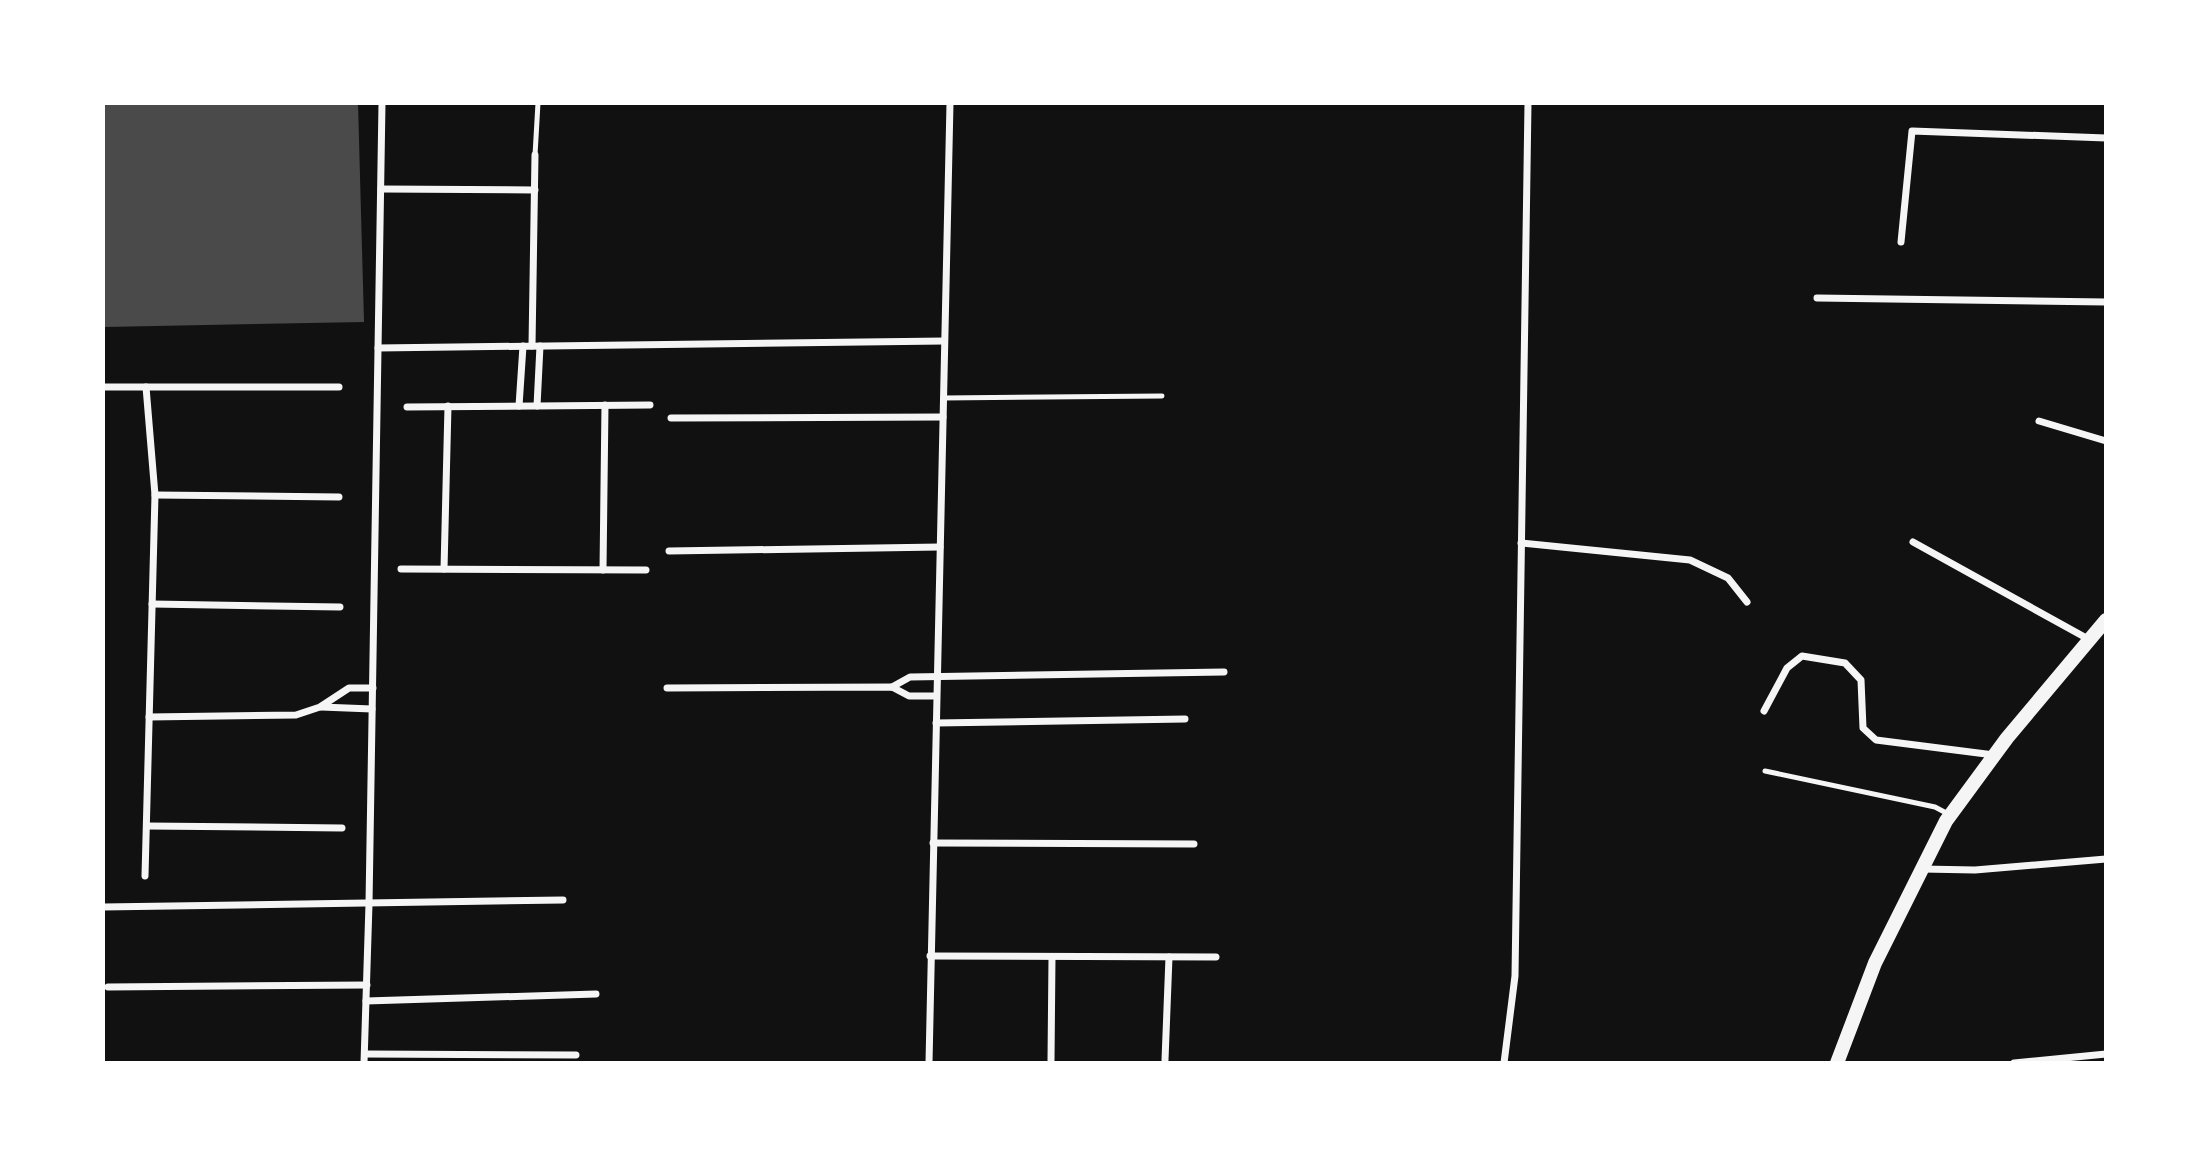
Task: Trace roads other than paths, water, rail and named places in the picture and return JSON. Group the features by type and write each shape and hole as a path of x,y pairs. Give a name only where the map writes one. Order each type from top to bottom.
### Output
{"main road":[{"path":"1837,1063 1875,963 1950,814 1994,755 2106,620"}],"street":[{"path":"382,103 364,1059 576,1055"},
{"path":"929,1063 950,103"},
{"path":"1504,1063 1515,976 1528,103"},
{"path":"1901,242 1912,131 2106,138"},
{"path":"534,155 537,406"},
{"path":"381,189 535,190"},
{"path":"1817,298 2106,302"},
{"path":"378,348 944,341"},
{"path":"519,406 523,346"},
{"path":"103,387 339,387"},
{"path":"145,876 155,495 146,387"},
{"path":"603,570 605,405"},
{"path":"407,407 650,405"},
{"path":"444,569 448,406"},
{"path":"671,418 943,417"},
{"path":"2039,421 2106,440"},
{"path":"155,495 339,497"},
{"path":"1913,542 2090,640"},
{"path":"1521,543 1689,560 1728,578 1747,602"},
{"path":"669,551 940,547"},
{"path":"401,569 646,570"},
{"path":"152,604 340,607"},
{"path":"1763,711 1787,668 1802,656 1845,663 1861,680 1863,728 1876,740 1994,755"},
{"path":"892,687 910,677 1224,672"},
{"path":"667,688 892,687 909,696 936,696"},
{"path":"149,717 296,715 320,707 349,688 373,688"},
{"path":"320,707 372,709"},
{"path":"936,723 1185,719"},
{"path":"147,827 342,828"},
{"path":"933,842 1194,844"},
{"path":"1922,869 1975,870 2106,859"},
{"path":"103,906 563,900"},
{"path":"930,956 1216,957"},
{"path":"1051,1061 1052,957"},
{"path":"1164,1060 1169,957"},
{"path":"108,987 367,985"},
{"path":"366,1001 596,994"},
{"path":"2014,1063 2106,1054"}],"lane":[{"path":"534,155 538,103"},
{"path":"943,398 1162,396"},
{"path":"1765,771 1935,807 1950,814"}]}
